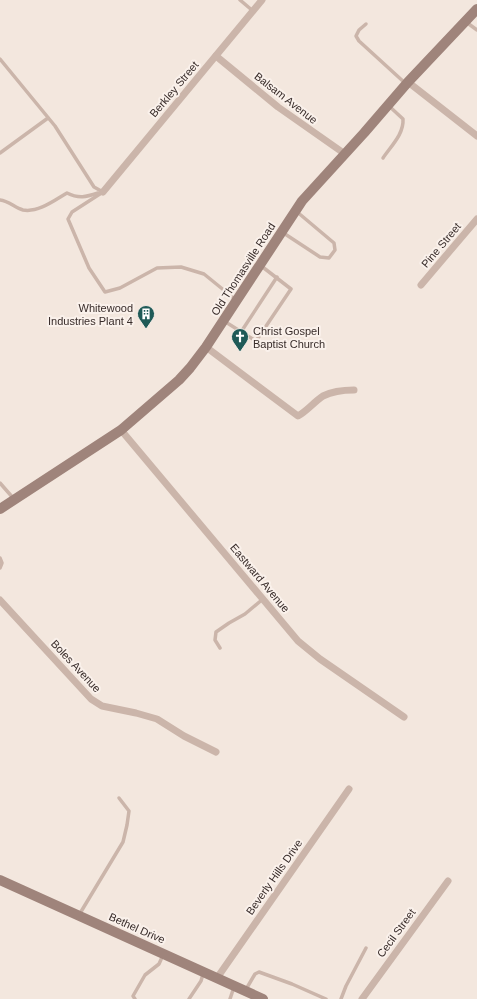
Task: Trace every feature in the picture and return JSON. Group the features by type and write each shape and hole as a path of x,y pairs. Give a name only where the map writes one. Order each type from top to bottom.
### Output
{"street":[{"name":"Berkley Street","path":"103,192 262,0"},
{"name":"Old Thomasville Road","path":"0,509 121,430 179,380 206,347 302,201 407,83 477,9"},
{"name":"Balsam Avenue","path":"216,56 278,107 345,154"},
{"path":"407,83 477,136"},
{"name":"Pine Street","path":"421,285 477,219"},
{"path":"206,347 298,416 308,410 323,397 339,391 354,390"},
{"name":"Eastward Avenue","path":"121,430 298,641 320,659 404,717"},
{"name":"Boles Avenue","path":"0,600 91,699 102,706 157,719 184,736 216,752"},
{"name":"Beverly Hills Drive","path":"217,978 349,789"},
{"name":"Bethel Drive","path":"0,880 263,999"},
{"name":"Cecil Street","path":"362,999 448,881"}],"lane":[{"path":"240,0 253,11"},
{"path":"465,21 477,30"},
{"path":"366,24 359,30 356,36 359,41 407,83"},
{"path":"0,59 55,126 94,187 103,192"},
{"path":"383,158 397,139 403,126 403,119 388,105"},
{"path":"0,153 48,118"},
{"path":"0,200 5,200 23,210 31,210 43,207 67,193 74,197 83,198 103,192"},
{"path":"103,192 72,212 68,219 89,268 105,292 120,288 157,268 181,266 204,274 236,300"},
{"path":"281,231 320,257 329,258 336,250 334,242 296,210"},
{"path":"223,320 256,341 291,289 260,264"},
{"path":"241,332 277,277"},
{"path":"0,483 15,500"},
{"path":"0,558 2,563 0,568"},
{"path":"220,648 215,640 216,632 245,614 263,599"},
{"path":"78,915 123,842 128,825 129,811 119,798"},
{"path":"341,999 346,986 366,948"},
{"path":"134,999 133,996 145,975 159,964 163,954"},
{"path":"189,999 204,972"},
{"path":"245,991 256,974 259,972 292,984 326,999"},
{"path":"230,999 235,986"}],"place":[{"name":"Whitewood Industries Plant 4","path":"146,329"},
{"name":"Christ Gospel Baptist Church","path":"240,352"}]}
